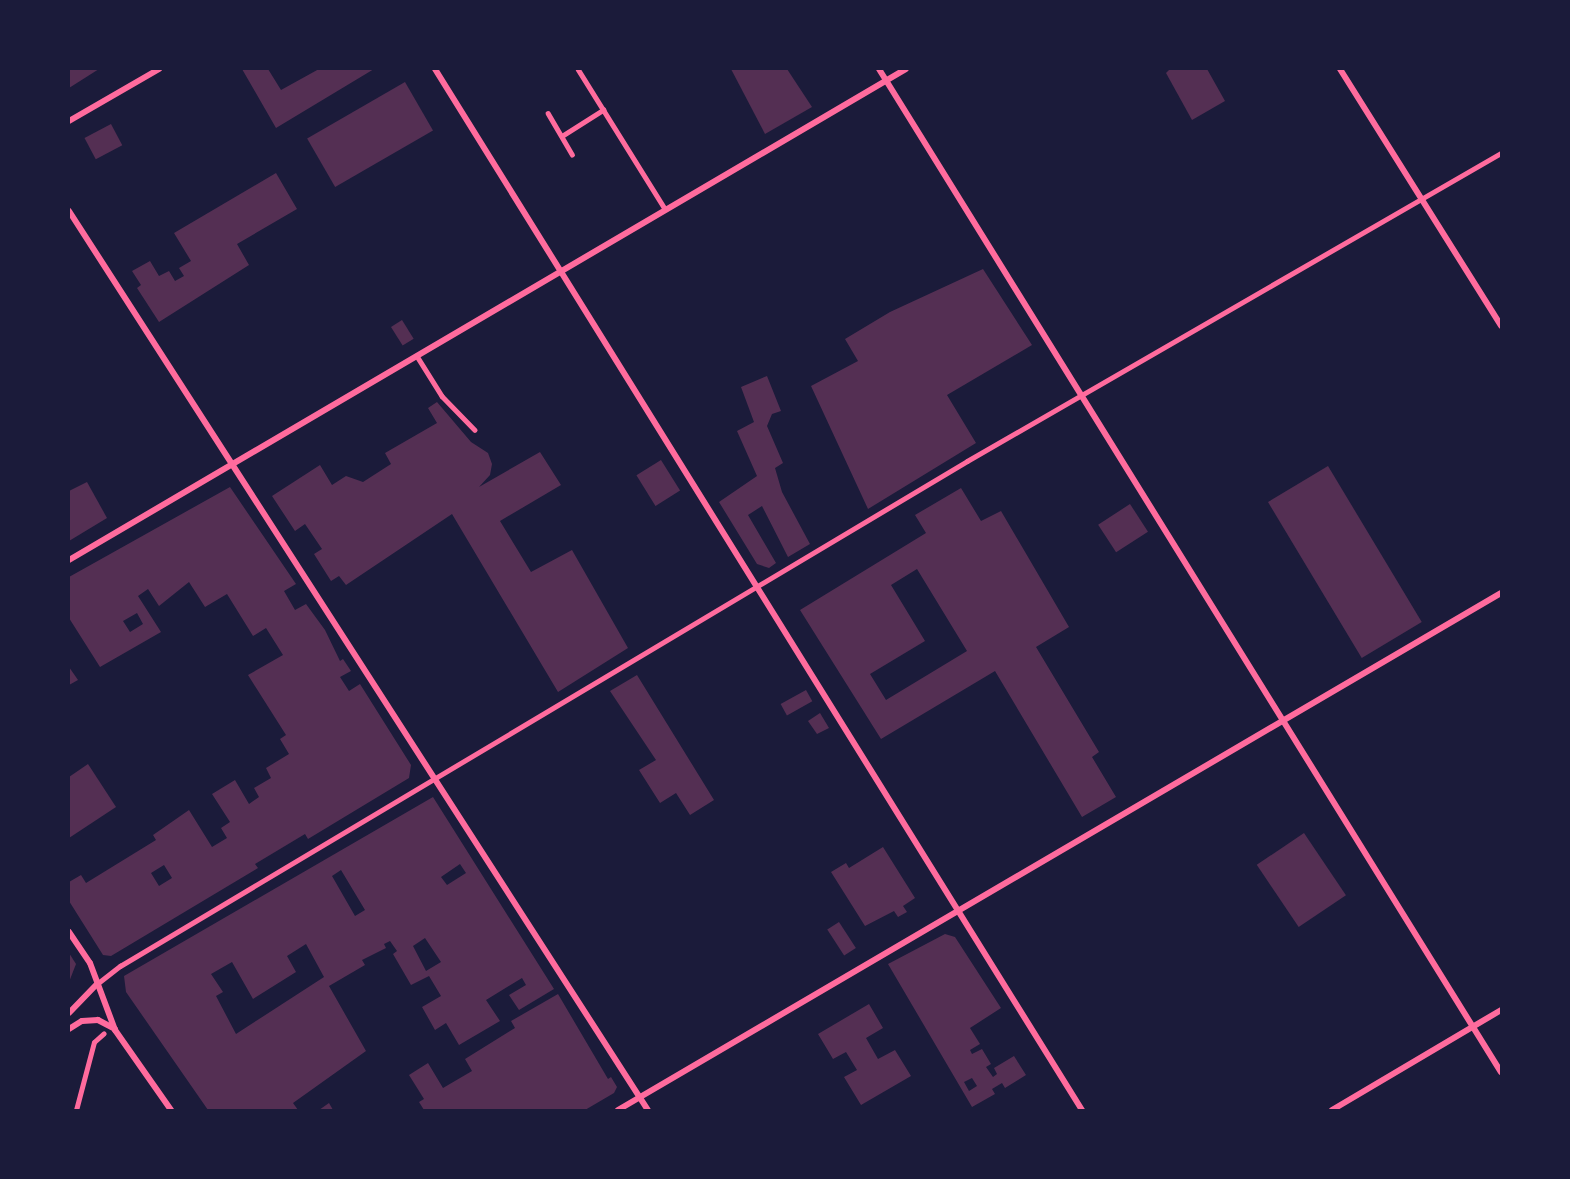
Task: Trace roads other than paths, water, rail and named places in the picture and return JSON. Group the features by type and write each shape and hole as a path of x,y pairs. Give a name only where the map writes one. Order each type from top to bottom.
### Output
{"street":[{"path":"69,121 159,69"},
{"path":"435,69 1082,1110"},
{"path":"879,69 1079,396 1285,720 1501,1072"},
{"path":"69,560 906,69"},
{"path":"1340,69 1501,326"},
{"path":"69,1013 98,983 120,966 1079,396 1424,200 1501,153"},
{"path":"69,211 648,1110"},
{"path":"618,1110 955,909 1501,593"},
{"path":"69,932 98,983 115,1030 171,1110"},
{"path":"1332,1110 1501,1010"},
{"path":"69,1029 82,1021 98,1020 115,1030"},
{"path":"76,1110 94,1042 104,1033"}],"lane":[{"path":"578,69 665,210"},
{"path":"562,136 603,110"},
{"path":"548,113 572,154"},
{"path":"417,356 442,396 474,430"}]}
